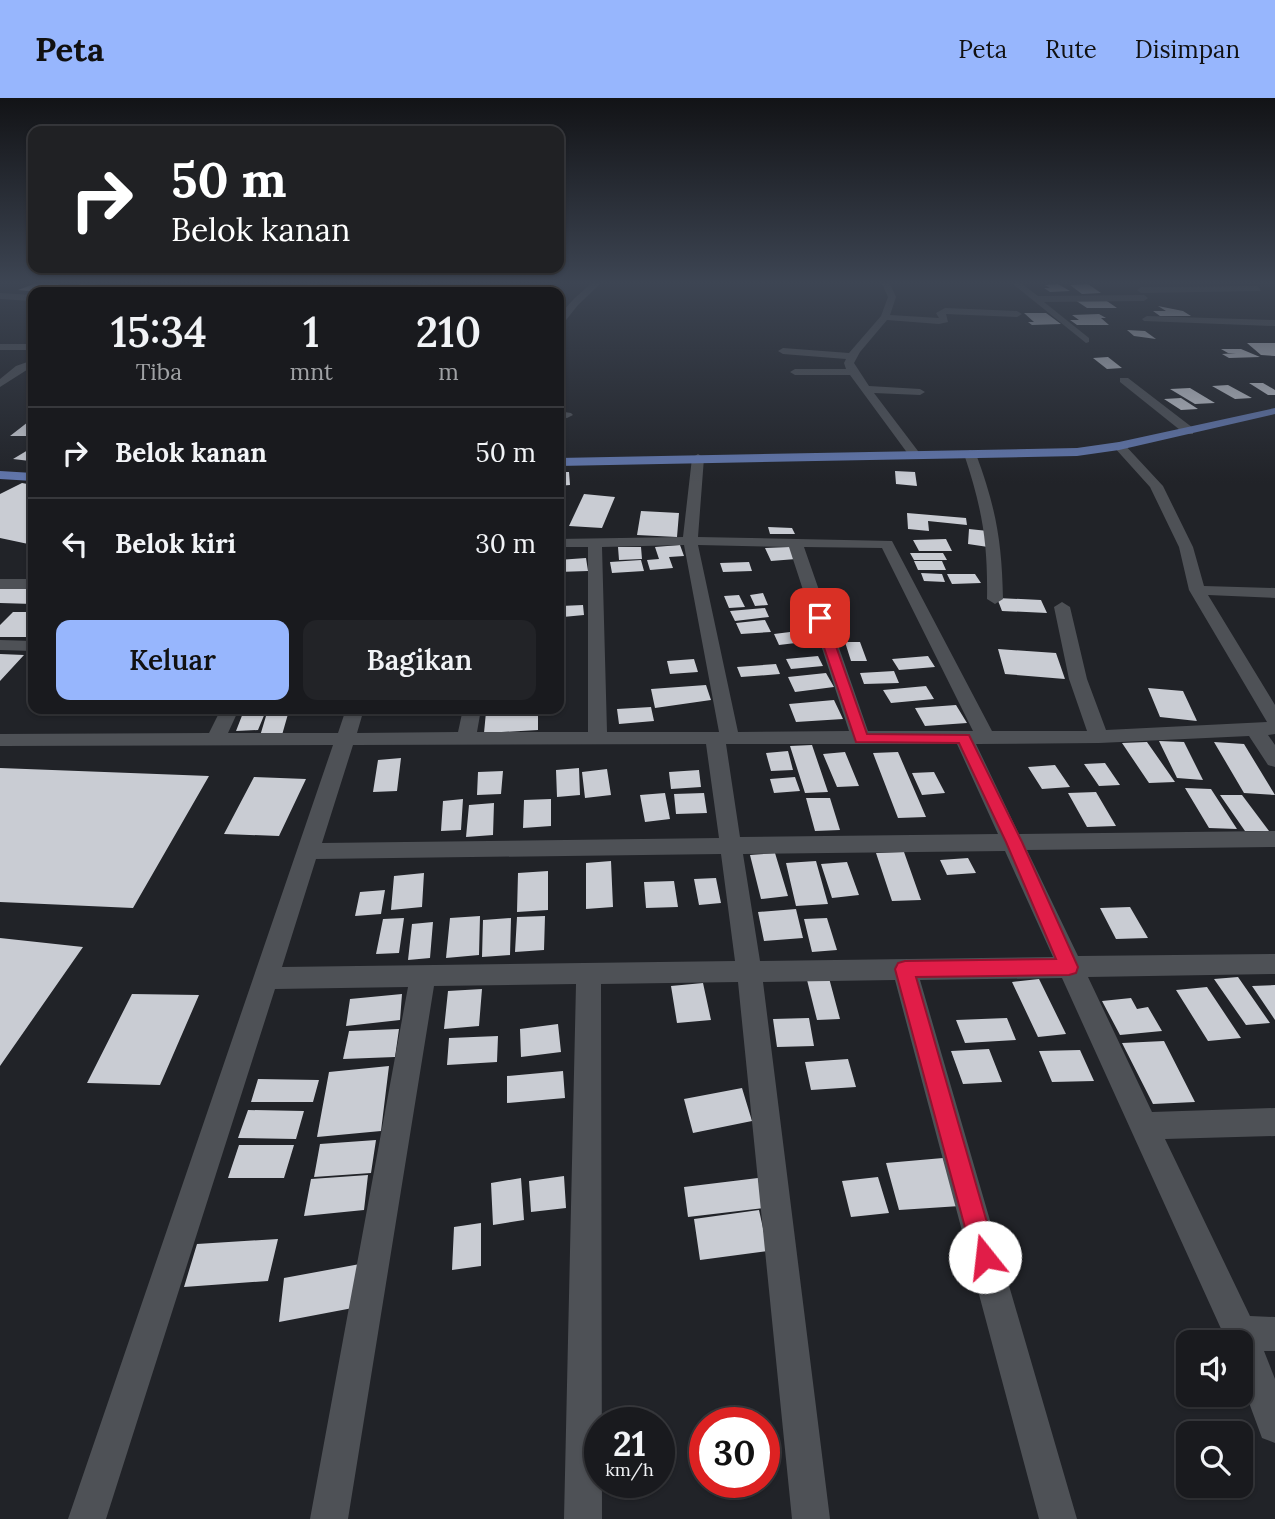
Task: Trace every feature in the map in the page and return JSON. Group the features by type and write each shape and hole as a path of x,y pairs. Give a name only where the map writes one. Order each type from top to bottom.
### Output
{"main road":[{"path":"564,462 1077,452 1119,446 1275,411"},
{"path":"0,475 28,477"}],"street":[{"path":"856,350 849,363 852,372 915,454"},
{"path":"783,351 851,356"},
{"path":"0,384 28,365"},
{"path":"795,372 852,372"},
{"path":"1124,380 1189,431"},
{"path":"867,389 920,392"},
{"path":"1119,446 1156,486 1186,547 1197,590 1275,720"},
{"path":"970,454 985,497 995,550 995,598"},
{"path":"698,458 690,541 723,739 811,1519"},
{"path":"795,542 861,739"},
{"path":"564,543 874,542 891,547 975,738 1014,842 1069,967 1238,1330"},
{"path":"595,543 597,739"},
{"path":"0,584 28,584"},
{"path":"1197,590 1275,593"},
{"path":"1062,607 1078,679 1099,737"},
{"path":"0,645 28,646"},
{"path":"215,740 228,714"},
{"path":"87,1519 354,714"},
{"path":"466,739 470,714"},
{"path":"0,740 1099,737 1265,729 1275,760"},
{"path":"309,850 1275,839"},
{"path":"267,978 1275,964"},
{"path":"905,969 1058,1519"},
{"path":"583,1519 589,974"},
{"path":"329,1519 423,976"},
{"path":"1143,1126 1275,1122"},
{"path":"1253,1334 1275,1334"},
{"path":"1253,1368 1275,1425"}],"building":[{"path":"1223,350 1244,350 1260,357 1229,358 1222,354 1236,353"},
{"path":"1256,350 1275,350 1275,356 1261,355"},
{"path":"1108,357 1122,368 1107,369 1093,358"},
{"path":"1249,383 1263,383 1275,390 1275,395 1268,395"},
{"path":"1228,385 1252,398 1235,399 1212,386"},
{"path":"1190,388 1215,403 1195,404 1170,389"},
{"path":"1181,398 1198,409 1181,410 1164,399"},
{"path":"28,422 28,435 10,436"},
{"path":"28,450 28,461 13,459"},
{"path":"895,471 915,472 917,486 896,484"},
{"path":"564,472 569,472 570,485 564,486"},
{"path":"22,483 28,484 28,544 0,538 0,494"},
{"path":"584,494 615,497 602,528 569,526"},
{"path":"641,511 679,513 677,537 637,535"},
{"path":"907,513 966,518 967,525 928,521 929,531 908,529"},
{"path":"768,527 792,528 795,534 770,534"},
{"path":"969,529 988,531 988,547 968,544"},
{"path":"946,539 952,551 919,551 913,540"},
{"path":"680,545 684,556 669,557 673,568 650,570 647,560 659,559 655,547"},
{"path":"618,547 641,547 642,559 619,560"},
{"path":"790,547 796,559 771,561 765,548"},
{"path":"910,553 943,553 947,560 914,560"},
{"path":"586,558 588,571 564,572 564,560"},
{"path":"641,560 644,571 612,573 610,562"},
{"path":"914,561 942,561 946,570 918,570"},
{"path":"749,562 752,571 723,572 720,563"},
{"path":"921,573 942,574 945,582 924,581"},
{"path":"947,574 975,574 981,583 952,584"},
{"path":"0,588 28,588 28,604 0,603"},
{"path":"763,593 768,605 755,606 750,595"},
{"path":"739,595 745,607 729,608 724,596"},
{"path":"997,598 1041,600 1047,613 1002,611"},
{"path":"583,605 584,615 564,617 564,606"},
{"path":"765,608 769,617 735,621 730,611"},
{"path":"13,612 28,612 28,637 0,637 0,625"},
{"path":"765,620 771,632 741,634 736,623"},
{"path":"798,631 804,642 779,645 774,634"},
{"path":"845,642 860,642 867,661 851,661"},
{"path":"998,649 1056,653 1065,679 1005,674"},
{"path":"0,654 24,655 0,681"},
{"path":"818,656 823,666 791,669 786,659"},
{"path":"928,656 935,667 899,670 892,659"},
{"path":"694,659 698,672 670,674 667,661"},
{"path":"776,664 780,674 741,677 737,667"},
{"path":"894,671 899,683 864,684 860,673"},
{"path":"826,673 834,687 795,692 788,677"},
{"path":"706,685 711,700 655,708 651,689"},
{"path":"926,686 934,699 891,703 883,690"},
{"path":"1148,688 1183,691 1197,721 1160,717"},
{"path":"834,700 843,719 796,722 789,704"},
{"path":"956,705 967,723 925,726 915,708"},
{"path":"651,707 654,721 619,724 617,709"},
{"path":"243,714 265,714 258,730 236,731"},
{"path":"288,714 282,735 260,736 266,716"},
{"path":"486,714 538,714 538,730 484,733"},
{"path":"1159,741 1184,742 1203,780 1177,778"},
{"path":"1147,742 1175,782 1149,783 1122,743"},
{"path":"1214,742 1244,744 1275,795 1244,793"},
{"path":"812,745 828,792 805,793 790,746"},
{"path":"788,751 793,770 771,771 766,753"},
{"path":"845,752 859,786 837,787 823,754"},
{"path":"898,752 926,817 898,818 873,753"},
{"path":"401,758 397,791 373,792 378,760"},
{"path":"1105,763 1120,785 1099,786 1084,764"},
{"path":"1055,765 1070,787 1042,789 1028,767"},
{"path":"0,768 209,776 133,908 0,902"},
{"path":"579,768 580,795 557,797 556,770"},
{"path":"607,769 611,795 585,798 582,772"},
{"path":"699,770 701,787 671,789 669,772"},
{"path":"503,771 501,794 477,795 478,772"},
{"path":"934,772 945,793 922,795 912,773"},
{"path":"254,777 306,779 279,836 224,834"},
{"path":"795,777 800,791 774,793 770,779"},
{"path":"1185,788 1211,789 1237,829 1209,828"},
{"path":"1096,792 1116,826 1087,827 1068,793"},
{"path":"665,793 670,819 645,822 640,795"},
{"path":"704,793 707,813 676,814 674,794"},
{"path":"1220,795 1242,795 1269,831 1245,831"},
{"path":"806,798 830,798 840,830 815,831"},
{"path":"463,799 461,830 441,831 443,801"},
{"path":"551,799 551,826 523,828 524,800"},
{"path":"494,803 493,835 466,837 469,805"},
{"path":"904,852 921,900 892,901 876,853"},
{"path":"775,853 788,896 761,899 750,855"},
{"path":"968,858 976,873 947,875 940,860"},
{"path":"611,861 613,907 586,909 586,863"},
{"path":"816,861 828,904 796,906 786,863"},
{"path":"847,862 859,895 832,898 821,864"},
{"path":"548,871 548,910 517,912 518,873"},
{"path":"424,873 422,907 391,910 394,876"},
{"path":"716,878 721,903 699,905 694,879"},
{"path":"674,881 678,907 646,908 644,882"},
{"path":"385,890 381,914 355,916 360,892"},
{"path":"1130,907 1148,938 1116,939 1100,908"},
{"path":"796,909 803,938 764,941 758,912"},
{"path":"480,916 479,955 446,958 450,918"},
{"path":"545,916 544,950 515,952 517,917"},
{"path":"404,918 399,953 376,954 383,919"},
{"path":"511,918 510,955 482,957 483,920"},
{"path":"827,918 837,950 812,952 804,919"},
{"path":"433,922 430,958 408,960 412,924"},
{"path":"0,938 83,947 0,1066"},
{"path":"1238,977 1270,1023 1246,1025 1214,979"},
{"path":"829,978 840,1019 817,1020 807,980"},
{"path":"1039,979 1066,1034 1038,1037 1012,982"},
{"path":"703,983 711,1020 677,1023 671,986"},
{"path":"1275,985 1275,1020 1252,986"},
{"path":"1207,987 1241,1038 1208,1041 1176,990"},
{"path":"482,989 479,1026 444,1029 448,991"},
{"path":"132,994 199,995 160,1085 87,1083"},
{"path":"402,994 400,1020 346,1026 350,999"},
{"path":"1131,998 1137,1009 1148,1007 1162,1031 1120,1035 1102,1001"},
{"path":"809,1018 814,1046 777,1047 773,1019"},
{"path":"1007,1018 1016,1040 965,1043 956,1020"},
{"path":"558,1024 561,1052 521,1057 520,1029"},
{"path":"399,1029 395,1057 343,1059 349,1031"},
{"path":"498,1036 497,1062 447,1065 449,1038"},
{"path":"1164,1041 1195,1102 1153,1104 1122,1043"},
{"path":"989,1049 1002,1082 963,1084 951,1051"},
{"path":"1080,1050 1094,1081 1052,1082 1039,1051"},
{"path":"848,1059 856,1087 811,1090 805,1062"},
{"path":"389,1066 381,1131 317,1137 329,1072"},
{"path":"563,1071 565,1098 507,1103 507,1076"},
{"path":"258,1079 319,1080 313,1102 251,1102"},
{"path":"742,1088 752,1121 693,1133 684,1099"},
{"path":"248,1110 304,1111 296,1139 238,1138"},
{"path":"376,1140 371,1173 314,1177 320,1144"},
{"path":"239,1145 294,1145 284,1178 228,1178"},
{"path":"943,1158 960,1206 899,1210 886,1163"},
{"path":"368,1175 364,1210 304,1216 311,1179"},
{"path":"564,1176 566,1208 531,1212 529,1181"},
{"path":"878,1177 889,1213 851,1217 842,1181"},
{"path":"521,1178 524,1220 493,1225 491,1183"},
{"path":"758,1178 764,1208 688,1217 684,1187"},
{"path":"759,1210 768,1251 700,1260 694,1219"},
{"path":"481,1223 481,1266 452,1270 454,1227"},
{"path":"278,1239 268,1281 184,1287 197,1244"},
{"path":"360,1264 358,1307 279,1322 284,1278"}],"route":[{"path":"820,618 861,739 964,738 1014,842 1069,967 905,969 985,1257"}]}
